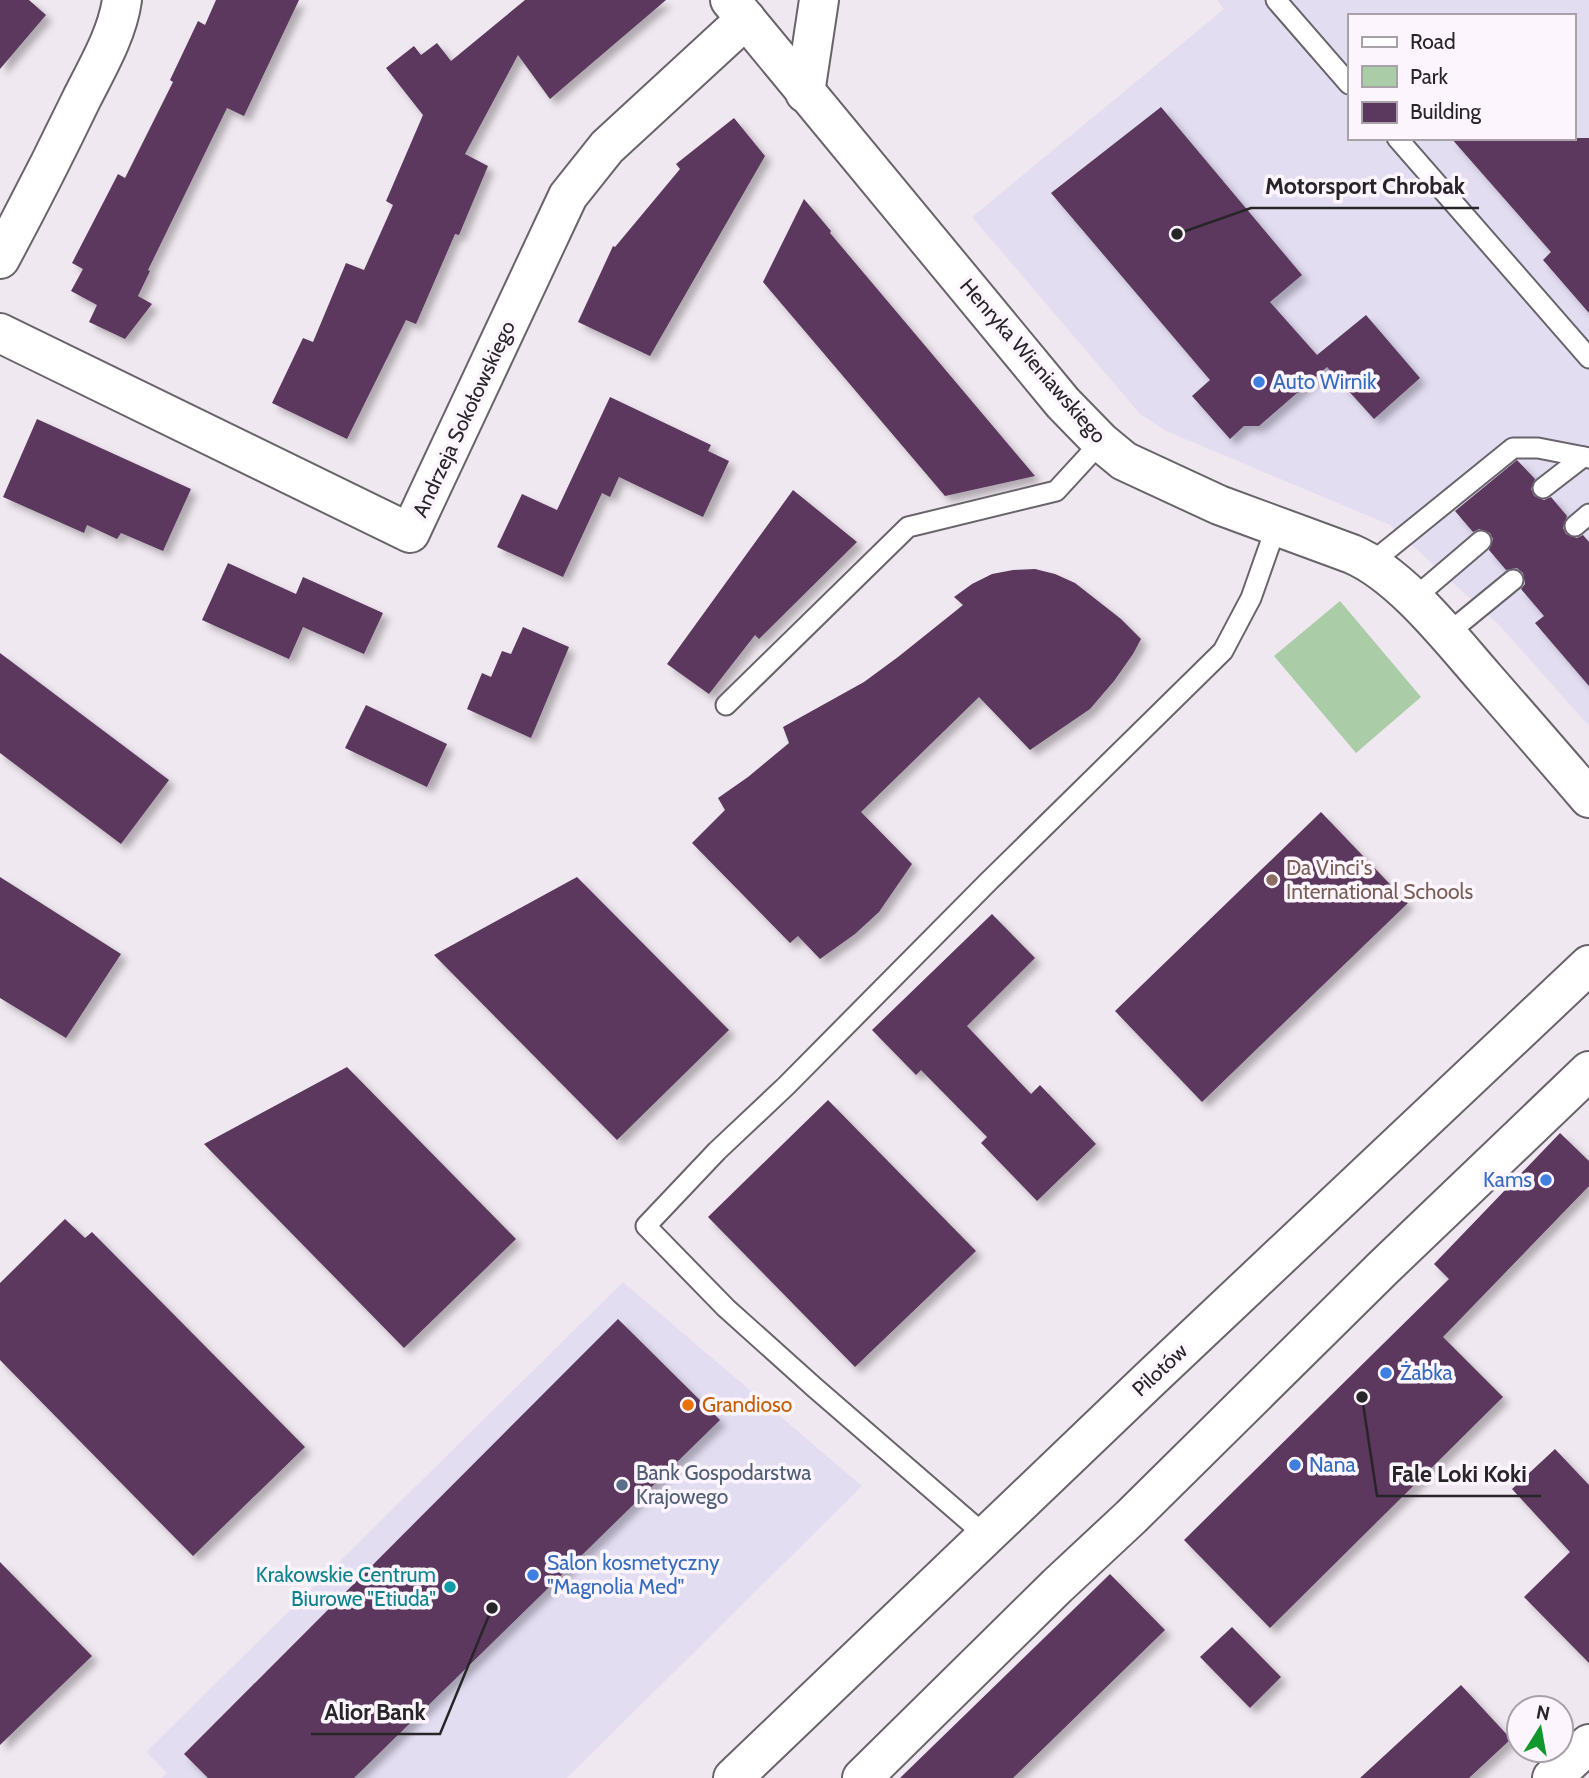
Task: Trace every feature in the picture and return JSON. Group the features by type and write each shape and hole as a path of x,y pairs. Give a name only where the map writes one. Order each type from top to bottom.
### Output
{"street":[{"path":"0,259 96,71 114,31 122,0"},
{"path":"805,93 819,0"},
{"name":"Henryka Wieniawskiego","path":"738,9 1063,403 1101,442 1124,461 1219,505 1371,563 1413,599 1447,634 1589,798"},
{"name":"Andrzeja Sokołowskiego","path":"0,333 411,533 568,197 607,147 738,9"},
{"name":"Pilotów","path":"733,1778 1589,965"},
{"path":"862,1778 1589,1070"},
{"path":"1552,1778 1589,1744"}],"lane":[{"path":"1276,0 1348,83"},
{"path":"1399,140 1589,358"},
{"path":"726,705 908,527 1056,491 1101,442"},
{"path":"1371,563 1513,448 1538,448 1586,458"},
{"path":"1543,488 1586,458"},
{"path":"986,1536 736,1317 646,1226 718,1151 1223,651 1251,598 1276,527"},
{"path":"1413,599 1481,541"},
{"path":"1447,634 1513,580"}],"shaded area":[{"path":"1217,0 1589,0 1589,726 1501,627 1390,525 1166,431 1140,414 972,217 1224,9"},
{"path":"623,1282 862,1486 567,1778 162,1778 167,1773 146,1752"}],"green space":[{"path":"1340,601 1421,697 1356,753 1274,656"}],"building":[{"path":"0,0 29,0 46,15 0,69"},
{"path":"216,0 299,0 244,116 227,108 138,296 152,304 125,339 89,322 97,305 71,291 83,269 72,263 118,174 125,178 173,82 170,80 198,21 205,25"},
{"path":"525,0 666,0 550,99 518,55 465,154 488,166 459,235 455,234 416,324 406,320 347,439 272,403 303,338 313,342 346,263 364,270 393,205 386,201 423,115 386,68 414,46 421,55 437,43 451,61"},
{"path":"1161,107 1302,275 1270,302 1317,355 1366,315 1420,378 1374,419 1327,367 1259,426 1244,426 1230,439 1192,396 1210,380 1051,193"},
{"path":"734,118 765,156 650,356 578,322 613,246 615,247 680,169 676,164"},
{"path":"1589,138 1589,313 1543,260 1551,252 1453,140"},
{"path":"804,199 1035,476 945,496 763,282"},
{"path":"610,397 711,445 708,451 729,461 703,517 619,477 610,497 602,493 563,577 497,547 522,494 557,510"},
{"path":"37,419 191,489 163,551 121,533 117,539 87,525 84,533 3,497"},
{"path":"1517,460 1535,479 1531,489 1534,496 1544,500 1551,497 1567,516 1563,528 1566,534 1577,538 1583,535 1589,542 1589,686 1535,623 1544,616 1521,589 1525,584 1523,573 1517,568 1506,570 1489,550 1493,539 1490,533 1479,529 1473,532 1455,511"},
{"path":"793,490 857,542 759,639 755,635 709,694 667,664"},
{"path":"228,563 296,594 303,577 383,613 364,654 303,627 289,659 202,620"},
{"path":"1035,569 1075,583 1121,619 1141,639 1133,654 1090,709 1030,750 979,697 861,812 912,864 879,912 855,934 820,959 798,936 790,943 692,843 725,810 718,798 789,743 783,727 864,682 963,605 954,597 992,574"},
{"path":"523,627 569,647 531,738 467,709 482,673 491,677 502,651 511,654"},
{"path":"0,653 169,780 121,844 0,753"},
{"path":"366,705 447,744 427,787 345,748"},
{"path":"1321,812 1408,903 1202,1102 1115,1011"},
{"path":"0,877 121,954 66,1038 0,998"},
{"path":"577,877 729,1030 617,1140 434,955"},
{"path":"992,914 1035,958 967,1026 1031,1094 1040,1085 1096,1144 1037,1201 981,1143 987,1137 921,1070 916,1075 872,1030"},
{"path":"347,1067 516,1239 404,1348 204,1144"},
{"path":"828,1100 976,1251 855,1367 708,1217"},
{"path":"1560,1133 1589,1161 1589,1186 1443,1337 1503,1397 1270,1628 1184,1540 1449,1279 1434,1264"},
{"path":"65,1219 85,1238 92,1232 305,1447 193,1556 0,1360 0,1283"},
{"name":"Krakowskie Centrum Biurowe \"Etiuda\"","path":"618,1319 720,1420 354,1778 208,1778 184,1754"},
{"path":"1555,1449 1589,1485 1589,1663 1524,1597 1570,1552 1512,1489"},
{"path":"0,1562 92,1656 0,1745"},
{"path":"1110,1574 1165,1630 1013,1778 900,1778"},
{"path":"1232,1627 1281,1677 1250,1708 1200,1657"},
{"path":"1461,1685 1505,1733 1505,1745 1469,1778 1360,1778"}],"place":[{"name":"Motorsport Chrobak","path":"1177,234"},
{"name":"Auto Wirnik","path":"1259,382"},
{"name":"Da Vinci's International Schools","path":"1272,880"},
{"name":"Kams","path":"1546,1180"},
{"name":"Żabka","path":"1386,1373"},
{"name":"Fale Loki Koki","path":"1362,1397"},
{"name":"Grandioso","path":"688,1405"},
{"name":"Nana","path":"1295,1465"},
{"name":"Bank Gospodarstwa Krajowego","path":"622,1485"},
{"name":"Salon kosmetyczny \"Magnolia Med\"","path":"533,1575"},
{"name":"Krakowskie Centrum Biurowe \"Etiuda\"","path":"450,1587"},
{"name":"Alior Bank","path":"492,1608"}]}
